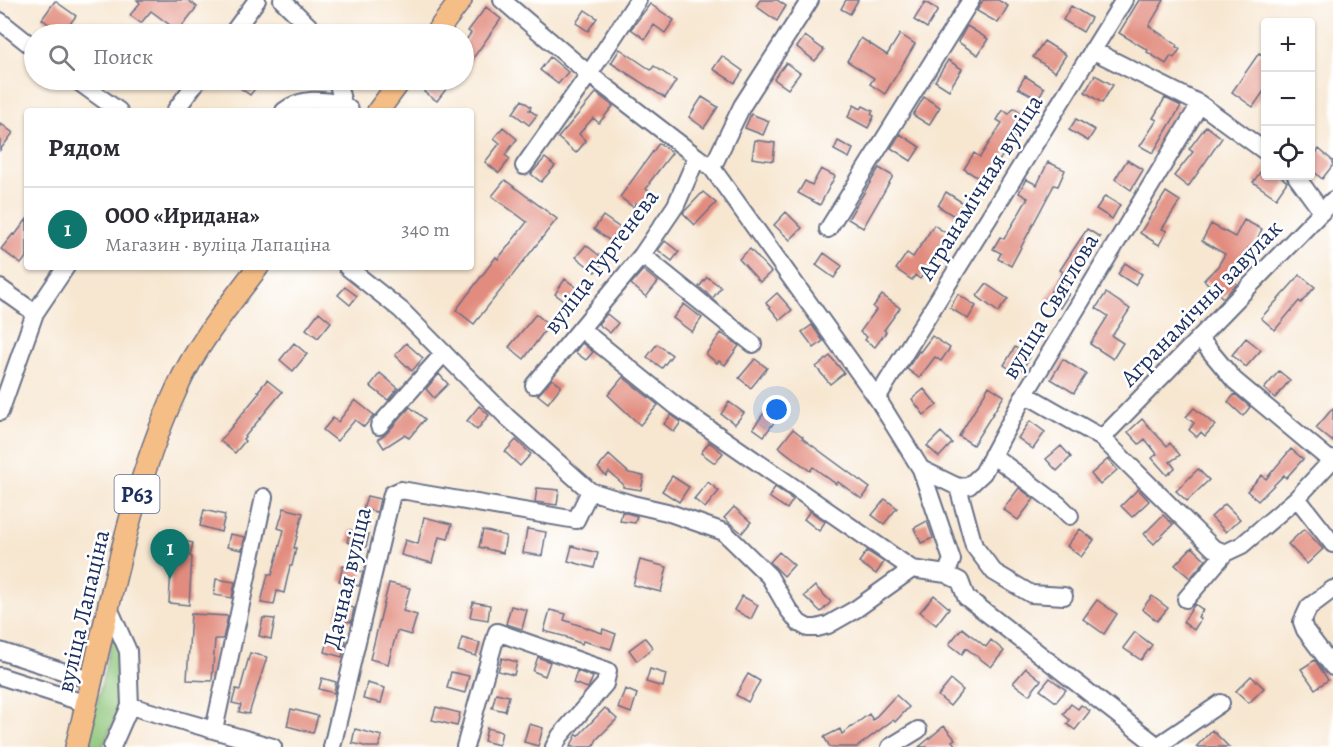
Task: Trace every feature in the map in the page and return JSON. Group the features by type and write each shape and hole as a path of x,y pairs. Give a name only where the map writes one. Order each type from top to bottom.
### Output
{"main road":[{"path":"443,24 461,0"},
{"path":"380,108 394,90"},
{"name":"вуліца Лапаціна","path":"76,747 139,487 155,440 178,386 200,347 256,270"}],"street":[{"path":"239,24 257,0"},
{"path":"282,0 307,24"},
{"path":"502,0 589,74 712,168 877,399 921,469 952,560 946,573"},
{"path":"524,166 638,0"},
{"path":"712,168 742,106 810,0"},
{"path":"828,229 971,0"},
{"name":"Агранамічная вуліца","path":"877,399 1124,0"},
{"path":"0,21 24,40"},
{"path":"1092,50 1200,104 1261,148"},
{"path":"90,90 115,108"},
{"path":"177,108 191,90"},
{"path":"341,90 347,107"},
{"path":"288,108 294,103 318,100 347,107"},
{"name":"вуліца Святлова","path":"958,487 969,486 983,472 1025,394 1200,104"},
{"name":"вуліца Тургенева","path":"534,385 642,255 676,205 698,157"},
{"path":"1300,180 1328,206"},
{"name":"Агранамічны завулак","path":"1102,438 1328,206"},
{"path":"642,255 753,344"},
{"path":"0,412 35,313 64,270"},
{"path":"351,270 401,310 507,417 590,491 667,512 724,532 769,576 788,609 799,623 808,628 828,624 856,609 912,570"},
{"path":"0,288 35,313"},
{"path":"580,329 676,406 912,570 946,573 960,581 966,597 1158,746 1221,703"},
{"path":"1186,599 1225,553 1242,546 1297,498 1332,460 1234,380 1200,339"},
{"path":"379,426 444,354"},
{"path":"1025,394 1102,438 1213,548 1225,553"},
{"path":"992,454 1070,516"},
{"path":"921,469 958,487 974,546 994,572 1031,594 1064,596"},
{"name":"Дачная вуліца","path":"332,747 392,494 400,490 576,520 590,491"},
{"path":"214,730 264,497"},
{"path":"1297,498 1333,544"},
{"path":"1333,589 1310,607 1302,622 1305,630 1333,667"},
{"path":"109,608 128,651 130,706 112,747"},
{"path":"465,747 497,632 608,671 605,684 560,736 554,747"},
{"path":"0,651 93,681"},
{"path":"0,676 87,704"},
{"path":"130,706 214,730 240,743 273,747"},
{"path":"890,747 918,730"}],"green space":[{"path":"116,636 119,643 121,715 112,725 103,747 87,747 111,642"}],"building":[{"path":"137,0 188,0 197,7 184,24 169,24 151,11 141,23 130,15 140,3"},
{"path":"760,0 777,0 786,6 777,21 756,6"},
{"path":"846,0 858,0 850,14 841,9"},
{"path":"983,0 998,0 1008,6 998,23 977,11"},
{"path":"1139,0 1164,0 1149,26 1180,49 1174,58 1171,56 1166,64 1119,33"},
{"path":"55,1 76,16 70,24 49,24 42,19"},
{"path":"925,2 938,10 927,28 914,20"},
{"path":"650,4 674,20 665,33 654,25 645,39 631,29"},
{"path":"1071,6 1091,18 1083,32 1063,20"},
{"path":"486,7 501,19 474,57 474,24"},
{"path":"585,10 597,18 588,31 576,23"},
{"path":"967,26 988,39 978,55 958,42"},
{"path":"900,34 915,44 885,94 870,84 874,78 847,61 861,38 887,55"},
{"path":"805,36 824,50 815,61 797,47"},
{"path":"1044,41 1066,55 1055,72 1033,57"},
{"path":"620,49 651,70 654,66 676,81 665,98 611,63"},
{"path":"1259,53 1261,54 1261,95 1253,107 1232,92"},
{"path":"722,56 743,71 735,83 713,69"},
{"path":"550,57 568,72 558,84 540,70"},
{"path":"948,60 962,69 949,90 935,81"},
{"path":"786,63 800,73 788,89 774,79"},
{"path":"1095,75 1113,85 1102,103 1085,92"},
{"path":"1025,76 1044,88 1038,99 1018,88"},
{"path":"243,90 254,90 250,95"},
{"path":"426,90 445,90 437,101 424,92"},
{"path":"596,93 613,106 599,123 593,118 579,134 586,141 576,153 558,138"},
{"path":"702,97 718,107 704,128 689,117"},
{"path":"924,97 940,107 929,125 913,115"},
{"path":"1165,98 1181,106 1153,153 1140,146 1157,120 1153,118"},
{"path":"522,100 531,107 529,110 537,115 529,125 513,113"},
{"path":"854,105 873,111 871,114 874,116 868,128 848,117"},
{"path":"1014,108 1030,118 1020,134 1017,133 995,167 998,169 988,184 964,169 974,153 980,157 1002,123 997,120 1003,110 1009,114"},
{"path":"751,114 769,121 763,135 745,128"},
{"path":"1076,119 1095,130 1088,141 1069,130"},
{"path":"0,123 13,133 0,150"},
{"path":"1206,126 1222,138 1188,187 1174,176 1193,152 1189,149"},
{"path":"503,127 517,139 505,155 510,159 499,173 485,162 500,143 494,138"},
{"path":"900,134 920,147 911,161 891,148"},
{"path":"755,140 775,143 773,161 752,158"},
{"path":"838,141 853,149 849,158 834,150"},
{"path":"659,143 672,153 646,189 654,195 644,209 636,203 633,207 620,197"},
{"path":"1319,149 1333,161 1333,165 1322,179 1315,173 1315,154"},
{"path":"545,158 555,166 541,182 531,174"},
{"path":"1127,160 1143,170 1131,190 1115,179"},
{"path":"1048,162 1065,170 1058,186 1054,185 1011,266 998,259 1001,253 993,249 1000,237 1004,239 1028,198 1019,193 1026,179 1037,185"},
{"path":"879,168 893,176 863,228 848,219"},
{"path":"821,169 835,176 820,205 798,193 805,181 812,185"},
{"path":"1261,171 1261,180 1285,180 1287,182 1276,198 1253,182"},
{"path":"505,180 557,219 474,324 456,310 496,257 498,259 527,222 492,196"},
{"path":"703,192 716,203 695,225 683,213"},
{"path":"946,192 971,208 962,221 938,206"},
{"path":"1166,192 1180,201 1162,229 1167,231 1159,245 1140,233"},
{"path":"1105,196 1120,205 1112,219 1096,209"},
{"path":"786,212 802,228 790,240 774,225"},
{"path":"603,216 623,230 613,243 594,229"},
{"path":"1244,220 1262,229 1252,250 1248,248 1232,279 1237,284 1223,298 1204,280 1218,266 1225,254 1202,241 1211,224 1235,237"},
{"path":"24,223 24,260 21,264 1,249 13,234 15,235"},
{"path":"934,225 950,236 920,279 915,275 912,280 896,269 907,253 913,257"},
{"path":"1087,229 1100,237 1066,293 1069,294 1060,308 1046,299 1063,272 1060,270"},
{"path":"665,241 679,252 672,261 658,250"},
{"path":"586,245 605,260 595,272 576,257"},
{"path":"750,249 771,272 760,282 739,259"},
{"path":"824,253 842,266 834,278 816,265"},
{"path":"1125,263 1142,274 1135,285 1118,274"},
{"path":"643,270 658,282 646,297 631,284"},
{"path":"1300,275 1315,287 1301,303 1299,301 1275,330 1261,318"},
{"path":"707,277 721,287 713,298 699,287"},
{"path":"565,279 576,287 574,290 578,293 570,305 555,294"},
{"path":"986,284 1008,299 998,312 977,296"},
{"path":"345,287 357,296 350,305 338,295"},
{"path":"777,293 792,310 780,320 766,303"},
{"path":"1106,293 1130,309 1112,336 1123,343 1113,359 1090,344 1108,316 1096,308"},
{"path":"958,294 976,306 968,319 950,308"},
{"path":"882,295 900,308 875,347 865,340 867,337 860,332 876,310 873,307"},
{"path":"684,304 702,318 692,332 673,318"},
{"path":"319,312 331,322 318,338 306,329"},
{"path":"536,314 549,325 524,359 509,347"},
{"path":"607,314 618,323 610,333 598,324"},
{"path":"812,325 823,341 814,348 802,332"},
{"path":"721,333 739,346 725,365 719,361 717,363 706,354"},
{"path":"932,336 950,348 941,361 935,357 919,378 907,369"},
{"path":"1246,338 1261,350 1246,367 1232,355"},
{"path":"294,343 307,354 293,371 280,360"},
{"path":"406,343 423,358 412,371 395,355"},
{"path":"582,343 593,352 586,360 575,352"},
{"path":"657,344 672,355 662,368 647,357"},
{"path":"1015,347 1030,357 1019,375 1004,365"},
{"path":"830,356 844,373 830,384 816,367"},
{"path":"755,359 767,368 751,388 739,378"},
{"path":"1063,359 1086,374 1074,393 1051,379"},
{"path":"1279,371 1290,380 1275,398 1264,389"},
{"path":"380,373 398,388 388,400 370,386"},
{"path":"439,374 448,384 434,398 426,389"},
{"path":"623,377 658,405 640,425 608,395"},
{"path":"552,379 561,386 548,403 538,395"},
{"path":"267,380 282,392 243,439 245,441 235,453 220,441"},
{"path":"989,386 1004,396 973,445 959,436"},
{"path":"924,389 937,405 924,415 912,399"},
{"path":"1235,394 1250,407 1243,416 1228,402"},
{"path":"355,400 374,415 364,427 355,420 337,441 323,430 333,418 338,422"},
{"path":"729,402 744,413 735,424 721,414"},
{"path":"479,406 489,415 477,430 467,421"},
{"path":"410,407 425,419 409,438 404,435 384,448 378,439 387,433"},
{"path":"1194,408 1215,425 1205,436 1201,432 1197,437 1189,430 1194,423 1186,417"},
{"path":"1333,408 1333,442 1316,428"},
{"path":"767,409 778,417 764,436 753,428"},
{"path":"671,415 681,422 674,432 664,424"},
{"path":"1142,419 1167,446 1170,443 1180,455 1170,462 1175,468 1167,475 1152,458 1157,454 1145,439 1139,444 1128,432"},
{"path":"1030,421 1045,432 1033,449 1018,438"},
{"path":"793,429 870,488 862,499 813,467 810,471 779,447"},
{"path":"941,432 952,443 939,457 927,446"},
{"path":"516,440 531,454 520,466 505,452"},
{"path":"709,442 723,453 715,463 701,453"},
{"path":"1061,446 1071,457 1057,471 1046,459"},
{"path":"1291,449 1303,459 1286,478 1284,475 1258,501 1247,491 1262,475 1266,479"},
{"path":"609,455 629,473 644,476 641,490 623,487 623,484 609,472 606,476 598,468"},
{"path":"1108,459 1117,470 1100,485 1091,474"},
{"path":"1198,469 1209,480 1187,501 1176,491"},
{"path":"672,476 689,487 679,502 662,491"},
{"path":"708,482 719,491 705,508 694,499"},
{"path":"775,487 793,500 787,509 769,497"},
{"path":"537,488 559,490 557,505 535,502"},
{"path":"1019,488 1034,499 1018,520 1003,509"},
{"path":"1138,489 1149,501 1132,517 1121,506"},
{"path":"367,496 380,499 377,512 363,509"},
{"path":"885,499 897,508 884,524 872,515"},
{"path":"1225,504 1240,519 1226,532 1211,517"},
{"path":"734,507 751,522 742,533 724,518"},
{"path":"284,508 303,513 292,566 290,566 284,593 277,591 274,605 261,603 268,574 272,575 284,530 278,528"},
{"path":"204,510 225,515 221,532 200,526"},
{"path":"810,511 825,522 819,531 804,519"},
{"path":"622,512 637,516 635,523 620,521"},
{"path":"1163,515 1173,524 1154,544 1144,534"},
{"path":"424,517 452,524 448,539 439,537 432,563 401,555 405,540 418,544"},
{"path":"927,521 933,538 921,543 914,528"},
{"path":"527,529 546,532 542,556 523,553"},
{"path":"1080,529 1094,540 1081,557 1067,546"},
{"path":"1304,529 1323,549 1307,564 1288,544"},
{"path":"350,530 369,534 366,547 347,542"},
{"path":"483,530 506,536 503,553 479,547"},
{"path":"230,534 245,537 242,550 227,547"},
{"path":"164,536 193,543 190,556 192,557 189,605 169,603 172,551 161,549"},
{"path":"572,546 598,553 594,568 568,561"},
{"path":"1192,547 1206,560 1190,578 1175,565"},
{"path":"867,551 884,562 876,574 859,562"},
{"path":"779,552 794,565 784,576 770,562"},
{"path":"640,560 667,567 661,592 633,585"},
{"path":"343,566 363,572 359,586 339,581"},
{"path":"216,579 235,582 232,598 214,595"},
{"path":"389,583 410,588 403,611 417,615 411,635 397,631 388,664 370,659"},
{"path":"815,586 831,602 821,612 804,596"},
{"path":"934,595 949,608 936,625 920,612"},
{"path":"742,596 758,605 751,619 734,610"},
{"path":"1152,596 1168,608 1157,621 1142,609"},
{"path":"1097,600 1117,614 1104,634 1083,619"},
{"path":"473,602 490,605 488,620 470,617"},
{"path":"339,604 354,608 351,622 335,618"},
{"path":"1195,604 1203,610 1198,617 1201,619 1194,630 1183,622"},
{"path":"511,606 527,610 522,629 506,624"},
{"path":"550,610 566,614 564,620 602,633 603,629 616,634 611,649 583,641 582,644 544,631"},
{"path":"191,614 228,616 223,639 215,639 212,681 187,680"},
{"path":"263,618 275,619 271,639 259,636"},
{"path":"962,628 986,647 991,640 1004,651 991,667 966,648 962,654 949,644"},
{"path":"1135,632 1152,645 1141,660 1123,648"},
{"path":"329,636 346,641 342,657 325,652"},
{"path":"462,638 480,643 476,656 458,651"},
{"path":"645,638 653,648 637,661 629,650"},
{"path":"250,653 267,657 249,714 239,712 241,705 232,703 236,689 240,690"},
{"path":"538,657 550,662 545,676 533,671"},
{"path":"502,658 517,662 514,675 498,671"},
{"path":"1315,660 1328,680 1315,689 1301,669"},
{"path":"1026,668 1041,680 1029,695 1013,683"},
{"path":"650,669 666,674 663,687 646,682"},
{"path":"577,671 593,677 588,688 573,683"},
{"path":"451,672 469,676 465,693 447,688"},
{"path":"748,674 760,681 748,702 736,695"},
{"path":"1251,676 1264,688 1249,703 1236,691"},
{"path":"322,678 336,682 334,693 319,689"},
{"path":"1050,678 1066,690 1056,702 1040,690"},
{"path":"951,680 963,690 950,706 938,696"},
{"path":"367,683 385,688 381,703 363,699"},
{"path":"625,689 637,694 631,713 618,708"},
{"path":"496,693 509,696 505,711 492,708"},
{"path":"896,695 909,707 895,722 893,720 857,747 830,747 824,737 840,729 842,734 869,714 873,720"},
{"path":"1071,704 1078,709 1081,705 1090,711 1075,730 1067,724 1070,720 1063,714"},
{"path":"436,707 460,713 457,726 432,720"},
{"path":"605,708 617,719 597,739 593,747 570,747 577,734 579,735"},
{"path":"291,709 318,716 313,733 287,726"},
{"path":"529,724 543,728 538,746 524,742"},
{"path":"944,726 955,739 952,741 957,747 919,747"},
{"path":"487,728 502,732 499,745 484,741"},
{"path":"355,729 382,736 379,747 352,743"},
{"path":"1212,730 1229,747 1196,747"}],"place":[{"name":"ООО «Иридана»","path":"170,579"}]}
